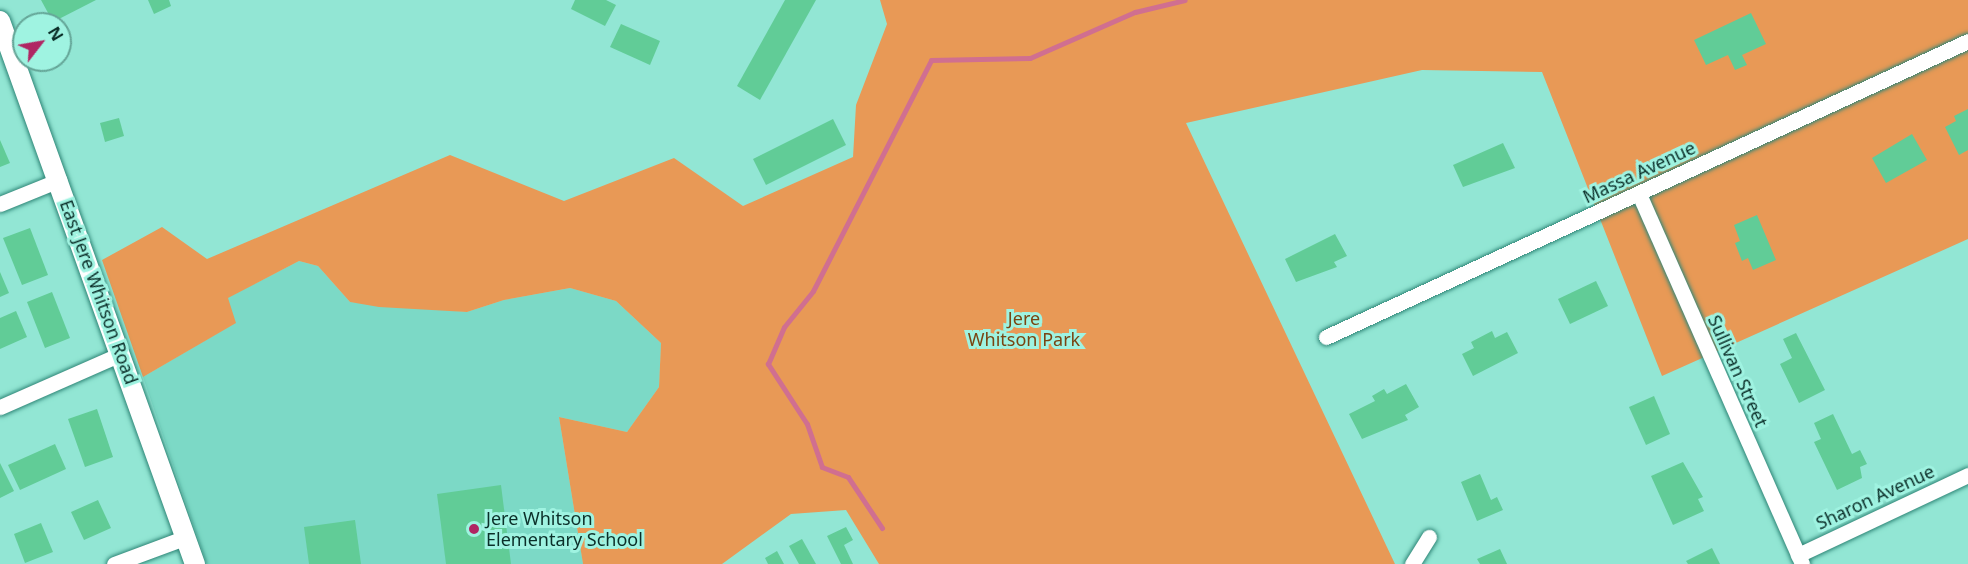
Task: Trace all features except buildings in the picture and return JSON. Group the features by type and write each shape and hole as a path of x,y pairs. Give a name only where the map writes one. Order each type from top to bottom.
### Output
{"street":[{"name":"East Jere Whitson Road","path":"0,21 122,354 184,538 195,564"},
{"name":"Massa Avenue","path":"1326,337 1968,41"},
{"path":"0,204 59,180"},
{"name":"Sullivan Street","path":"1639,194 1800,560"},
{"path":"0,407 122,354"},
{"name":"Sharon Avenue","path":"1800,560 1968,475"},
{"path":"1412,564 1429,537"},
{"path":"114,564 184,538"}],"shaded area":[{"path":"299,261 318,266 350,302 467,312 504,300 570,288 616,301 661,343 659,387 627,432 559,417 583,564 207,564 143,377 235,323 227,298"}],"green space":[{"name":"Jere Whitson Park","path":"880,0 1968,0 1968,239 1662,376 1542,72 1422,70 1186,123 1395,564 879,564 846,510 791,514 722,564 583,564 559,417 627,432 659,387 661,343 616,301 570,288 504,300 467,312 379,307 350,302 318,266 299,261 228,298 236,323 143,377 102,260 162,227 207,259 450,155 564,201 674,158 743,206 853,157 856,105 887,24"}],"waterway":[{"path":"882,528 848,477 822,467 807,424 768,364 784,327 813,291 931,60 1030,58 1135,12 1185,0"}],"place":[{"name":"Jere Whitson Elementary School","path":"474,529"}]}
